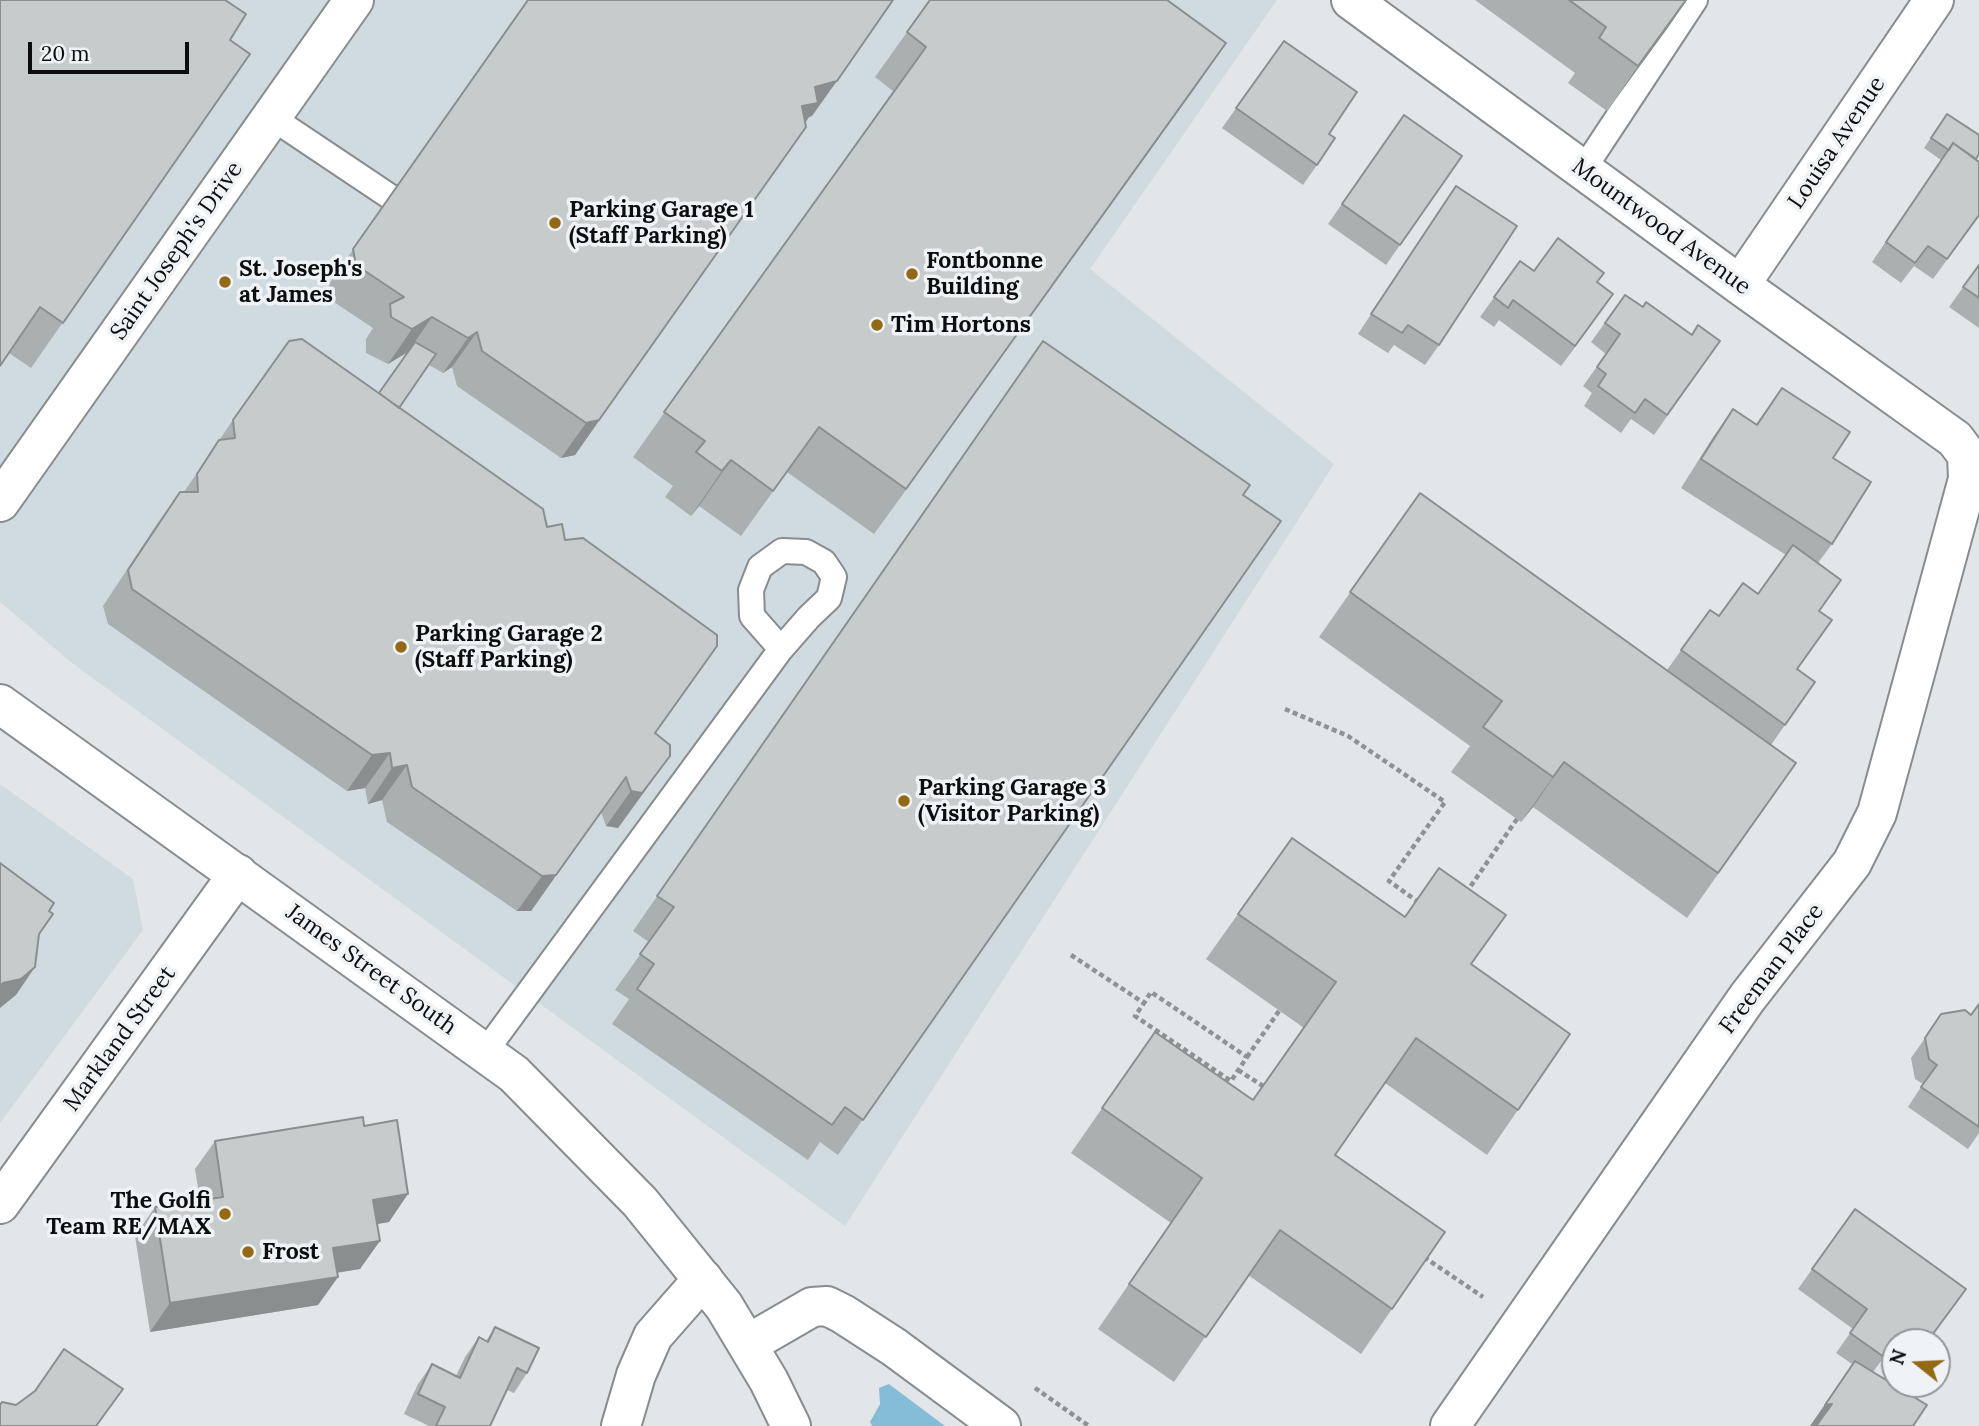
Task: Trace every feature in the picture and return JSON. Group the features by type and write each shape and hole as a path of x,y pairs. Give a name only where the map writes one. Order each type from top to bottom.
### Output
{"street":[{"name":"Saint Joseph's Drive","path":"0,502 354,0"},
{"name":"Mountwood Avenue","path":"1352,0 1955,439 1967,455"},
{"name":"Louisa Avenue","path":"1740,285 1934,0"},
{"name":"Freeman Place","path":"1450,1426 1747,998 1852,863 1877,813 1968,479 1967,455"},
{"name":"James Street South","path":"0,704 514,1074 640,1202 703,1279 748,1343 791,1426"},
{"name":"Markland Street","path":"0,1204 238,874"},
{"path":"621,1426 636,1375 653,1336 703,1279"},
{"path":"748,1343 812,1307 827,1306 894,1348 1001,1426"}],"lane":[{"path":"1583,170 1695,0"},
{"path":"271,117 389,196"},
{"path":"485,1052 781,649 829,598 834,577 824,562 806,552 782,551 760,567 751,590 752,616 781,649"}],"path":[{"path":"1285,709 1348,737 1445,802 1390,881 1428,908"},
{"path":"1463,899 1517,819"},
{"path":"1071,955 1144,1003"},
{"path":"1231,1081 1135,1016 1151,992 1247,1057"},
{"path":"1224,1091 1279,1011"},
{"path":"1238,1070 1262,1086"},
{"path":"1419,1254 1488,1300"},
{"path":"1069,1413 1088,1426"}],"shaded area":[{"path":"0,0 1277,0 1090,269 1334,464 845,1226 72,663 0,602"},
{"path":"0,784 133,879 143,930 0,1123"},
{"path":"889,1384 945,1426 872,1426 870,1422 880,1404 879,1388"}],"building":[{"path":"0,0 225,0 246,14 230,40 250,54 63,323 40,307 0,366"},
{"name":"Parking Garage 1 (Staff Parking)","path":"528,0 893,0 837,81 815,87 818,103 802,106 806,127 599,420 586,423 482,351 477,332 468,338 432,317 412,329 391,317 390,304 404,297 356,265 353,249"},
{"name":"Fontbonne Building","path":"930,0 1167,0 1226,43 906,489 819,427 773,491 731,460 722,471 696,452 705,441 664,412 926,47 907,32"},
{"path":"1569,0 1686,0 1638,66 1599,38 1606,27"},
{"path":"1284,41 1357,92 1329,134 1335,138 1317,165 1236,108"},
{"path":"1947,114 1979,135 1979,154 1976,159 1953,143 1949,150 1931,138"},
{"path":"1404,115 1462,156 1400,245 1342,204"},
{"path":"1953,143 1979,162 1979,215 1947,259 1928,246 1915,263 1886,242"},
{"path":"1456,186 1517,226 1439,345 1408,325 1402,333 1371,314"},
{"path":"1558,238 1604,273 1597,282 1613,294 1575,346 1513,300 1508,308 1494,297 1520,261 1534,271"},
{"path":"1979,265 1979,298 1963,287"},
{"path":"1625,295 1643,307 1646,302 1692,335 1698,325 1720,341 1667,415 1645,399 1635,413 1598,386 1606,374 1597,367 1620,334 1605,323"},
{"name":"Parking Garage 2 (Staff Parking)","path":"302,339 543,509 547,527 562,524 565,540 583,538 717,635 717,646 655,733 670,745 670,756 642,793 631,791 626,777 556,875 542,876 412,787 407,765 392,768 390,753 372,755 132,589 128,570 180,492 198,492 197,474 219,440 235,438 233,420 289,341"},
{"name":"Parking Garage 3 (Visitor Parking)","path":"1043,341 1250,485 1243,495 1281,521 863,1120 845,1107 832,1125 637,989 654,964 640,954 674,907 657,896"},
{"path":"415,342 436,354 399,408 379,393"},
{"path":"1782,388 1850,432 1833,458 1871,482 1832,544 1701,459 1733,409 1757,425"},
{"path":"1420,493 1796,763 1718,873 1564,762 1553,777 1483,727 1502,701 1350,592"},
{"path":"1793,545 1841,580 1819,611 1832,620 1797,669 1815,682 1785,725 1681,650 1710,610 1719,616 1743,583 1758,594"},
{"path":"1292,838 1405,917 1439,868 1506,915 1471,964 1570,1034 1518,1110 1416,1038 1335,1155 1445,1232 1392,1309 1280,1230 1206,1337 1129,1284 1202,1178 1102,1108 1155,1032 1253,1100 1336,982 1238,914"},
{"path":"0,863 54,903 49,911 53,914 39,934 35,967 21,979 0,986"},
{"path":"1979,1004 1979,1127 1921,1087 1937,1065 1929,1059 1925,1038 1941,1014 1965,1010 1971,1015"},
{"name":"Frost","path":"363,1117 364,1126 397,1120 408,1194 373,1200 380,1241 333,1248 338,1277 170,1303 155,1207 223,1197 215,1141"},
{"path":"1855,1209 1966,1289 1937,1328 1881,1328 1881,1355 1850,1333 1867,1309 1812,1269"},
{"path":"495,1327 539,1348 527,1373 517,1368 490,1426 436,1426 445,1407 418,1394 432,1364 460,1378 479,1337 488,1342"},
{"path":"64,1349 123,1389 96,1426 0,1426 2,1402 16,1405 35,1391"},
{"path":"1855,1361 1881,1377 1881,1398 1916,1398 1927,1405 1913,1426 1816,1426 1832,1404 1825,1405"}],"place":[{"name":"Parking Garage 1 (Staff Parking)","path":"555,223"},
{"name":"Fontbonne Building","path":"912,274"},
{"name":"St. Joseph's at James","path":"225,282"},
{"name":"Tim Hortons","path":"877,325"},
{"name":"Parking Garage 2 (Staff Parking)","path":"401,647"},
{"name":"Parking Garage 3 (Visitor Parking)","path":"904,801"},
{"name":"The Golfi Team RE/MAX","path":"225,1214"},
{"name":"Frost","path":"248,1252"}]}
